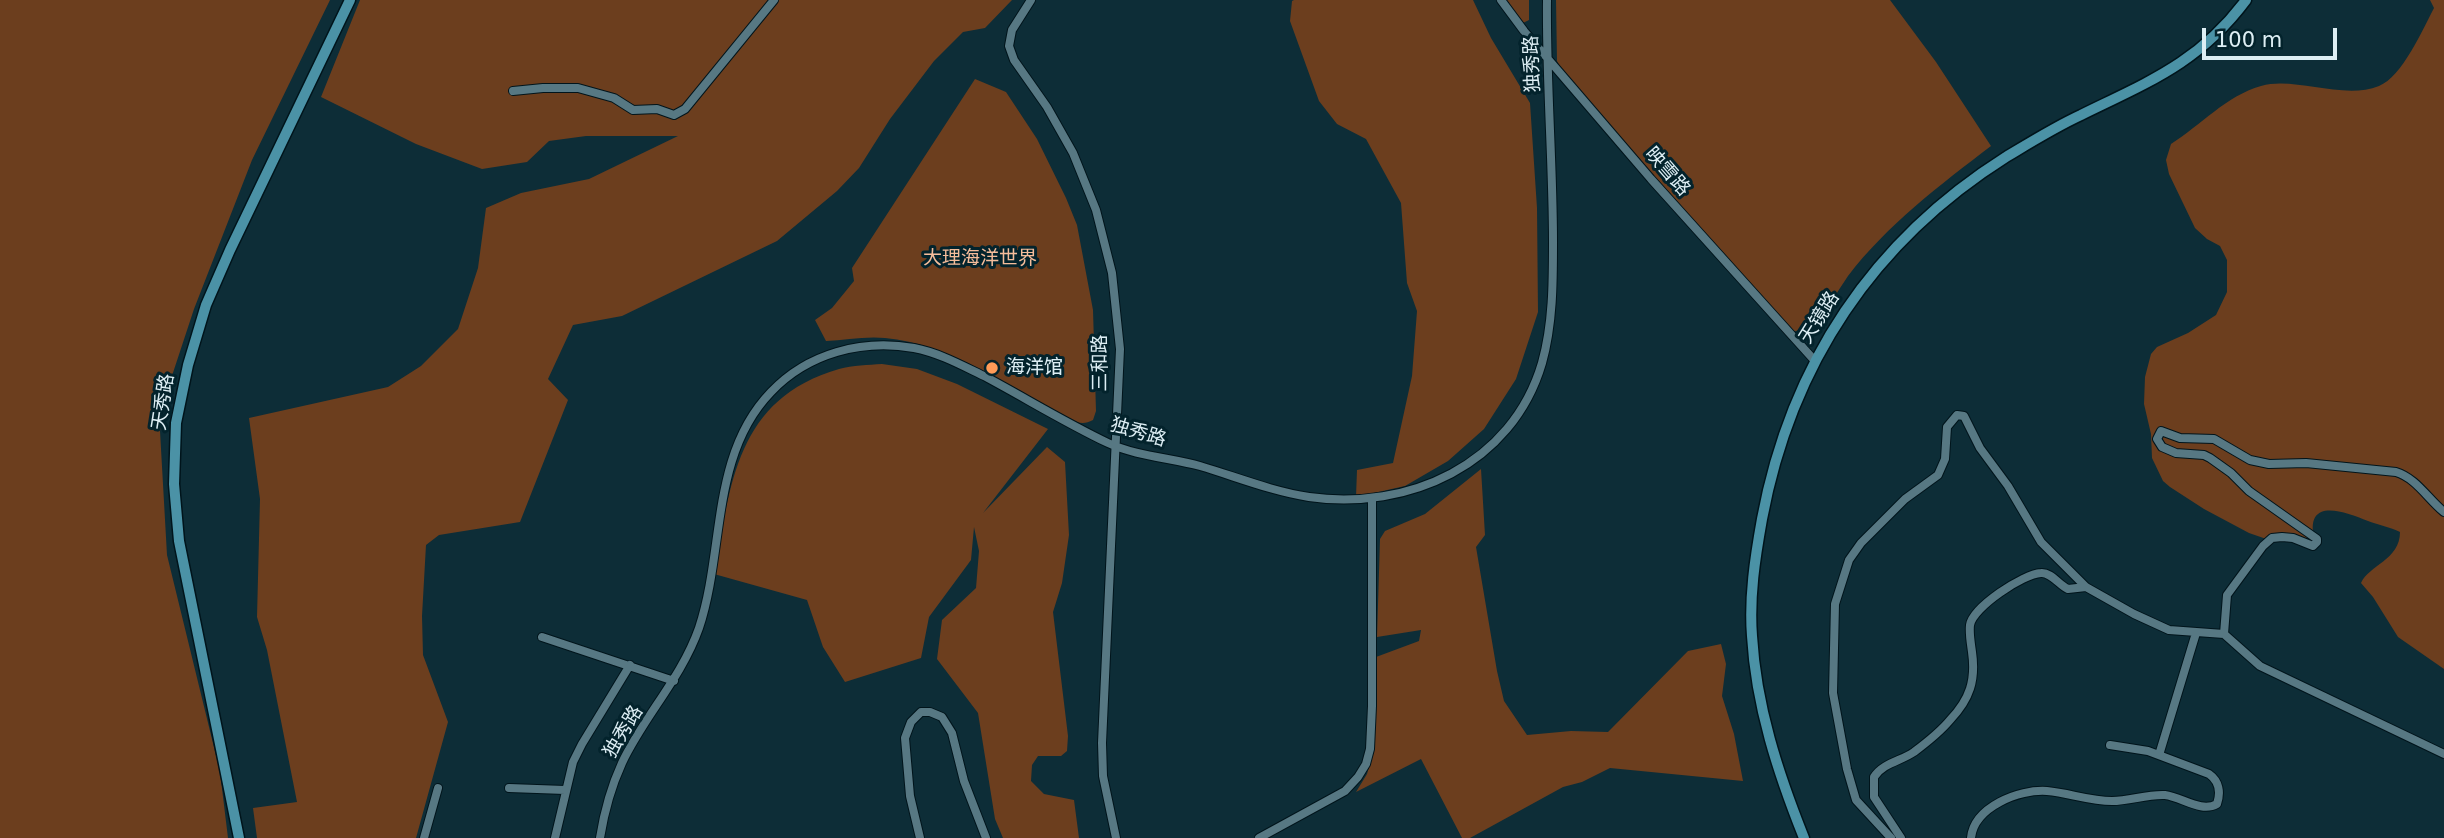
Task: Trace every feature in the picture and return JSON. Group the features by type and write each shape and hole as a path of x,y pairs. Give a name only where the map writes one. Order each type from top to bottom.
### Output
{"street":[{"name":"天秀路","path":"239,838 179,541 174,484 176,423 188,365 206,305 350,0"},
{"path":"513,91 578,88 614,98 633,110 657,109 674,114 685,109 774,0"},
{"name":"三和路","path":"1031,0 1012,30 1009,46 1014,60 1047,107 1073,153 1096,210 1112,273 1120,349 1102,743 1104,776 1116,838"},
{"name":"映雪路","path":"1501,0 1651,179 1815,361"},
{"name":"独秀路","path":"600,838 608,800 622,762 674,681 701,620 727,478 740,437 769,394 787,377 810,363 836,352 866,346 894,346 924,351 968,368 1115,446 1198,466 1289,493 1330,499 1372,499 1425,486 1455,472 1496,441 1517,415 1537,378 1548,337 1553,281 1553,194 1547,0"},
{"name":"天镜路","path":"1804,838 1779,771 1763,715 1753,651 1751,608 1759,535 1772,472 1791,415 1815,361 1864,283 1897,245 1936,208 1981,174 2038,138 2179,65 2217,34 2246,0"},
{"path":"1891,838 1856,800 1847,769 1833,693 1835,604 1849,560 1861,543 1905,499 1938,475 1945,459 1947,427 1954,417 1964,416 1980,448 2008,486 2041,542 2086,587 2158,626 2181,633 2224,634 2260,666 2444,754"},
{"path":"2224,634 2227,595 2263,546 2272,538 2282,537 2293,538 2312,546 2317,542 2210,458 2176,453 2162,447 2157,439 2161,431 2180,438 2214,439 2250,460 2269,464 2306,463 2396,472 2418,486 2444,512"},
{"path":"1259,838 1345,791 1366,764 1370,749 1372,706 1372,499"},
{"path":"1901,838 1874,797 1874,777 1878,771 1912,753 1951,720 1965,700 1975,672 1970,626 1974,617 1996,596 2026,578 2041,573 2049,575 2068,589 2086,587"},
{"path":"2159,755 2196,634"},
{"path":"542,637 674,681"},
{"path":"555,838 573,762 630,666"},
{"path":"920,838 909,796 905,738 911,722 921,712 942,716 952,733 964,781 986,838"},
{"path":"1970,838 1983,813 2012,798 2029,793 2046,791 2109,801 2169,796 2204,807 2217,804 2220,797 2215,778 2159,755 2110,745"},
{"path":"424,838 439,788"},
{"path":"509,788 565,790"}],"green space":[{"path":"0,0 330,0 252,160 194,309 165,397 160,431 167,555 220,772 228,838 0,838"},
{"path":"360,0 1012,0 985,28 963,32 934,61 890,119 859,168 837,191 777,241 622,316 573,325 548,379 568,400 520,522 439,535 426,545 423,655 448,722 416,838 257,838 253,808 297,802 267,650 257,617 260,499 249,418 388,387 421,366 458,329 478,268 486,208 521,193 589,179 678,136 586,136 549,141 527,162 482,169 416,144 321,97"},
{"path":"1294,0 1473,0 1491,38 1530,103 1537,208 1538,312 1516,379 1484,429 1448,461 1405,486 1356,497 1357,470 1393,463 1412,376 1417,311 1407,283 1401,203 1366,139 1337,124 1319,101 1290,21"},
{"path":"1502,0 1529,0 1529,20 1523,23 1517,19"},
{"path":"1556,0 1890,0 1936,62 1991,146 1897,223 1863,257 1816,326 1792,332 1572,90 1557,61"},
{"path":"2430,0 2444,0 2444,669 2398,637 2361,583 2370,571 2390,556 2399,541 2400,532 2347,513 2327,510 2315,518 2315,542 2275,542 2249,533 2204,509 2163,481 2152,458 2151,434 2144,404 2145,377 2151,354 2157,347 2188,333 2216,315 2227,292 2227,260 2220,246 2195,228 2169,174 2166,160 2171,144 2225,104 2261,86 2288,84 2347,91 2364,90 2388,81 2411,52 2434,8"},
{"name":"大理海洋世界","path":"975,79 1006,92 1037,139 1077,225 1093,310 1096,411 1090,422 1073,420 980,369 933,349 885,338 826,341 815,320 832,308 854,281 852,268"},
{"path":"882,364 917,369 957,384 1048,429 983,513 1047,447 1065,462 1069,535 1062,583 1053,612 1068,736 1067,751 1061,756 1038,756 1032,765 1031,781 1044,794 1074,800 1079,838 1003,838 995,819 978,713 937,659 942,620 976,588 979,551 974,527 971,560 929,617 921,658 845,682 823,647 807,600 714,574 734,477 744,449 759,423 778,401 805,383 839,369"},
{"path":"1481,469 1485,535 1476,547 1497,671 1504,701 1527,735 1571,731 1608,732 1688,651 1721,644 1726,664 1722,696 1734,734 1743,781 1610,768 1582,782 1563,787 1470,838 1462,838 1421,759 1356,792 1367,774 1371,760 1376,657 1419,641 1421,630 1377,637 1380,539 1385,531 1425,514"}],"place":[{"name":"海洋馆","path":"992,368"}]}
